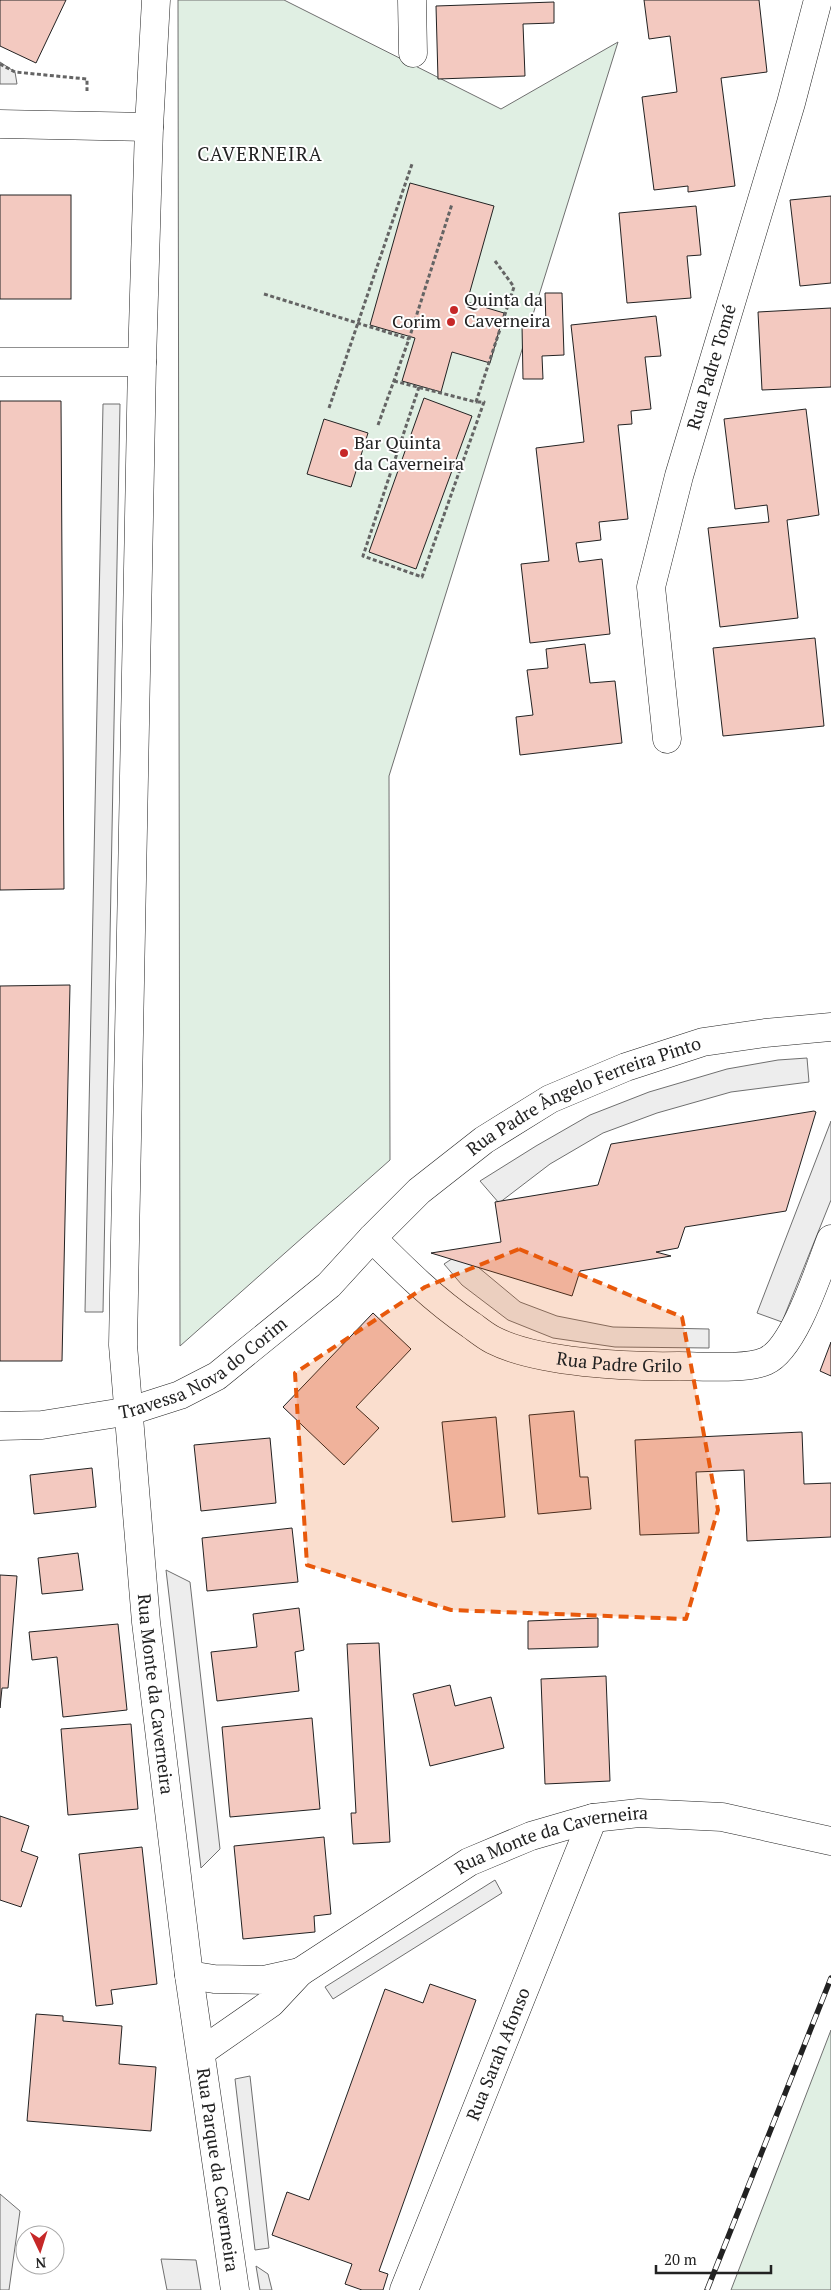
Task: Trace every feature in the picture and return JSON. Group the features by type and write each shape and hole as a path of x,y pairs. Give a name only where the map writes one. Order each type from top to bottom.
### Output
{"street":[{"name":"Rua Monte da Caverneira","path":"156,0 149,128 142,362 123,1345 146,1622 189,1975 202,2051 271,2003 300,1972 469,1862 531,1836 593,1818 639,1813 722,1817 831,1841"},
{"path":"412,0 413,53"},
{"name":"Rua Padre Tomé","path":"667,739 651,587 679,476 791,103 818,0"},
{"path":"0,124 149,128"},
{"path":"0,362 142,362"},
{"name":"Rua Padre Ângelo Ferreira Pinto","path":"372,1238 419,1191 484,1140 550,1099 626,1067 703,1042 831,1027"},
{"name":"Travessa Nova do Corim","path":"0,1426 42,1425 130,1412 180,1395 217,1376 330,1286 372,1238"},
{"name":"Rua Padre Grilo","path":"372,1238 413,1280 455,1314 492,1340 527,1353 645,1366 738,1366 766,1361 781,1348 793,1333 831,1239"},
{"name":"Rua Sarah Afonso","path":"404,2290 593,1818"},
{"name":"Rua Monte da Caverneira","path":"189,1975 214,1979 264,1980 300,1972"},
{"name":"Rua Parque da Caverneira","path":"202,2051 235,2290"}],"path":[{"path":"0,64 15,72 87,79 84,126"},
{"path":"330,408 412,164"},
{"path":"378,425 409,338 452,204"},
{"path":"476,402 514,287 495,262"},
{"path":"264,294 409,338"},
{"path":"394,381 419,387 476,402 484,402 422,576 363,556 419,387"}],"highlighted area":[{"path":"519,1249 682,1317 718,1510 686,1619 451,1610 307,1565 295,1373 425,1287"}],"green space":[{"name":"Quinta da Caverneira","path":"178,0 284,0 501,109 618,42 389,776 390,1160 180,1346"},
{"path":"831,2030 831,2290 731,2290"}],"shaded area":[{"path":"0,62 15,72 17,84 0,84"},
{"path":"103,404 120,404 103,1312 85,1312"},
{"path":"807,1058 809,1082 731,1092 657,1113 603,1133 550,1164 499,1203 480,1181 590,1115 649,1092 727,1069 778,1060"},
{"path":"831,1121 831,1200 782,1322 757,1313"},
{"path":"464,1251 478,1267 520,1302 557,1316 613,1327 709,1329 709,1348 615,1347 553,1338 508,1320 462,1285 444,1264"},
{"path":"166,1570 190,1582 220,1849 201,1868"},
{"path":"495,1880 502,1893 333,1999 325,1987"},
{"path":"250,2076 269,2248 255,2250 235,2079"},
{"path":"0,2194 20,2211 18,2225 15,2225 15,2247 9,2290 0,2290"},
{"path":"161,2259 196,2260 201,2290 167,2290"},
{"path":"256,2266 268,2274 272,2290 260,2290"}],"building":[{"path":"0,0 66,0 36,63 0,46"},
{"path":"644,0 759,0 767,72 721,78 735,186 688,192 688,186 654,190 642,97 677,92 670,36 649,39"},
{"path":"554,2 554,23 523,24 525,76 438,79 436,6"},
{"path":"410,183 494,206 467,302 504,313 490,363 452,352 441,392 402,381 415,338 370,325"},
{"path":"0,195 71,195 71,299 0,299"},
{"path":"831,196 831,283 800,286 790,200"},
{"path":"696,206 701,255 687,256 691,298 627,303 619,213"},
{"path":"545,293 562,293 564,355 542,356 543,379 523,379 522,325 546,324"},
{"path":"831,308 831,387 762,390 758,312"},
{"path":"656,316 661,356 645,357 651,409 631,411 632,424 618,425 628,519 599,522 601,540 576,543 579,562 602,559 610,634 530,643 521,564 549,561 536,448 584,442 571,325"},
{"path":"424,398 472,416 416,569 369,552"},
{"path":"0,401 61,401 64,889 0,890"},
{"path":"806,409 819,515 787,520 798,618 720,627 708,528 769,522 767,505 735,509 724,419"},
{"path":"324,419 368,433 351,487 307,474"},
{"path":"815,638 824,726 723,736 713,648"},
{"path":"585,644 590,683 615,681 622,743 520,755 516,717 533,715 527,670 548,668 546,649"},
{"path":"70,985 62,1361 0,1361 0,986"},
{"path":"816,1112 786,1211 685,1227 678,1248 656,1252 671,1256 580,1271 572,1296 431,1253 501,1242 495,1202 598,1185 611,1144"},
{"path":"373,1313 411,1349 356,1407 379,1428 344,1465 283,1407"},
{"path":"831,1342 831,1376 820,1371"},
{"path":"574,1411 580,1477 588,1477 591,1509 538,1514 529,1415"},
{"path":"496,1417 505,1517 452,1522 442,1422"},
{"path":"802,1432 804,1484 831,1483 831,1537 747,1541 744,1470 696,1472 699,1533 640,1535 635,1440"},
{"path":"270,1438 276,1503 201,1511 194,1445"},
{"path":"92,1468 96,1507 34,1514 30,1475"},
{"path":"292,1528 298,1582 207,1591 202,1538"},
{"path":"78,1553 83,1590 42,1594 38,1558"},
{"path":"0,1575 17,1576 8,1688 2,1688 0,1708"},
{"path":"299,1608 304,1650 295,1652 299,1691 217,1701 211,1652 257,1647 253,1614"},
{"path":"598,1618 598,1647 528,1649 528,1621"},
{"path":"118,1624 127,1710 63,1717 57,1657 32,1660 29,1632"},
{"path":"379,1643 390,1842 353,1844 351,1813 356,1813 347,1644"},
{"path":"606,1676 610,1781 545,1784 541,1679"},
{"path":"450,1685 455,1706 491,1697 504,1748 430,1766 413,1694"},
{"path":"312,1718 320,1809 230,1817 222,1727"},
{"path":"131,1724 138,1809 68,1815 61,1729"},
{"path":"0,1816 29,1826 21,1851 38,1857 21,1907 0,1900"},
{"path":"324,1837 331,1914 314,1916 315,1932 243,1939 234,1846"},
{"path":"142,1847 157,1984 111,1990 113,2004 96,2006 79,1854"},
{"path":"430,1984 476,2000 379,2271 388,2274 383,2290 362,2290 345,2284 352,2264 272,2235 287,2192 309,2200 385,1989 423,2003"},
{"path":"36,2014 63,2016 63,2021 122,2026 119,2064 156,2067 151,2131 27,2121"}],"railway":[{"path":"707,2290 831,1978"}],"place":[{"name":"Quinta da Caverneira","path":"454,310"},
{"name":"Corim","path":"451,322"},
{"name":"Bar Quinta da Caverneira","path":"344,453"}],"district":[{"name":"CAVERNEIRA","path":"260,154"}]}
